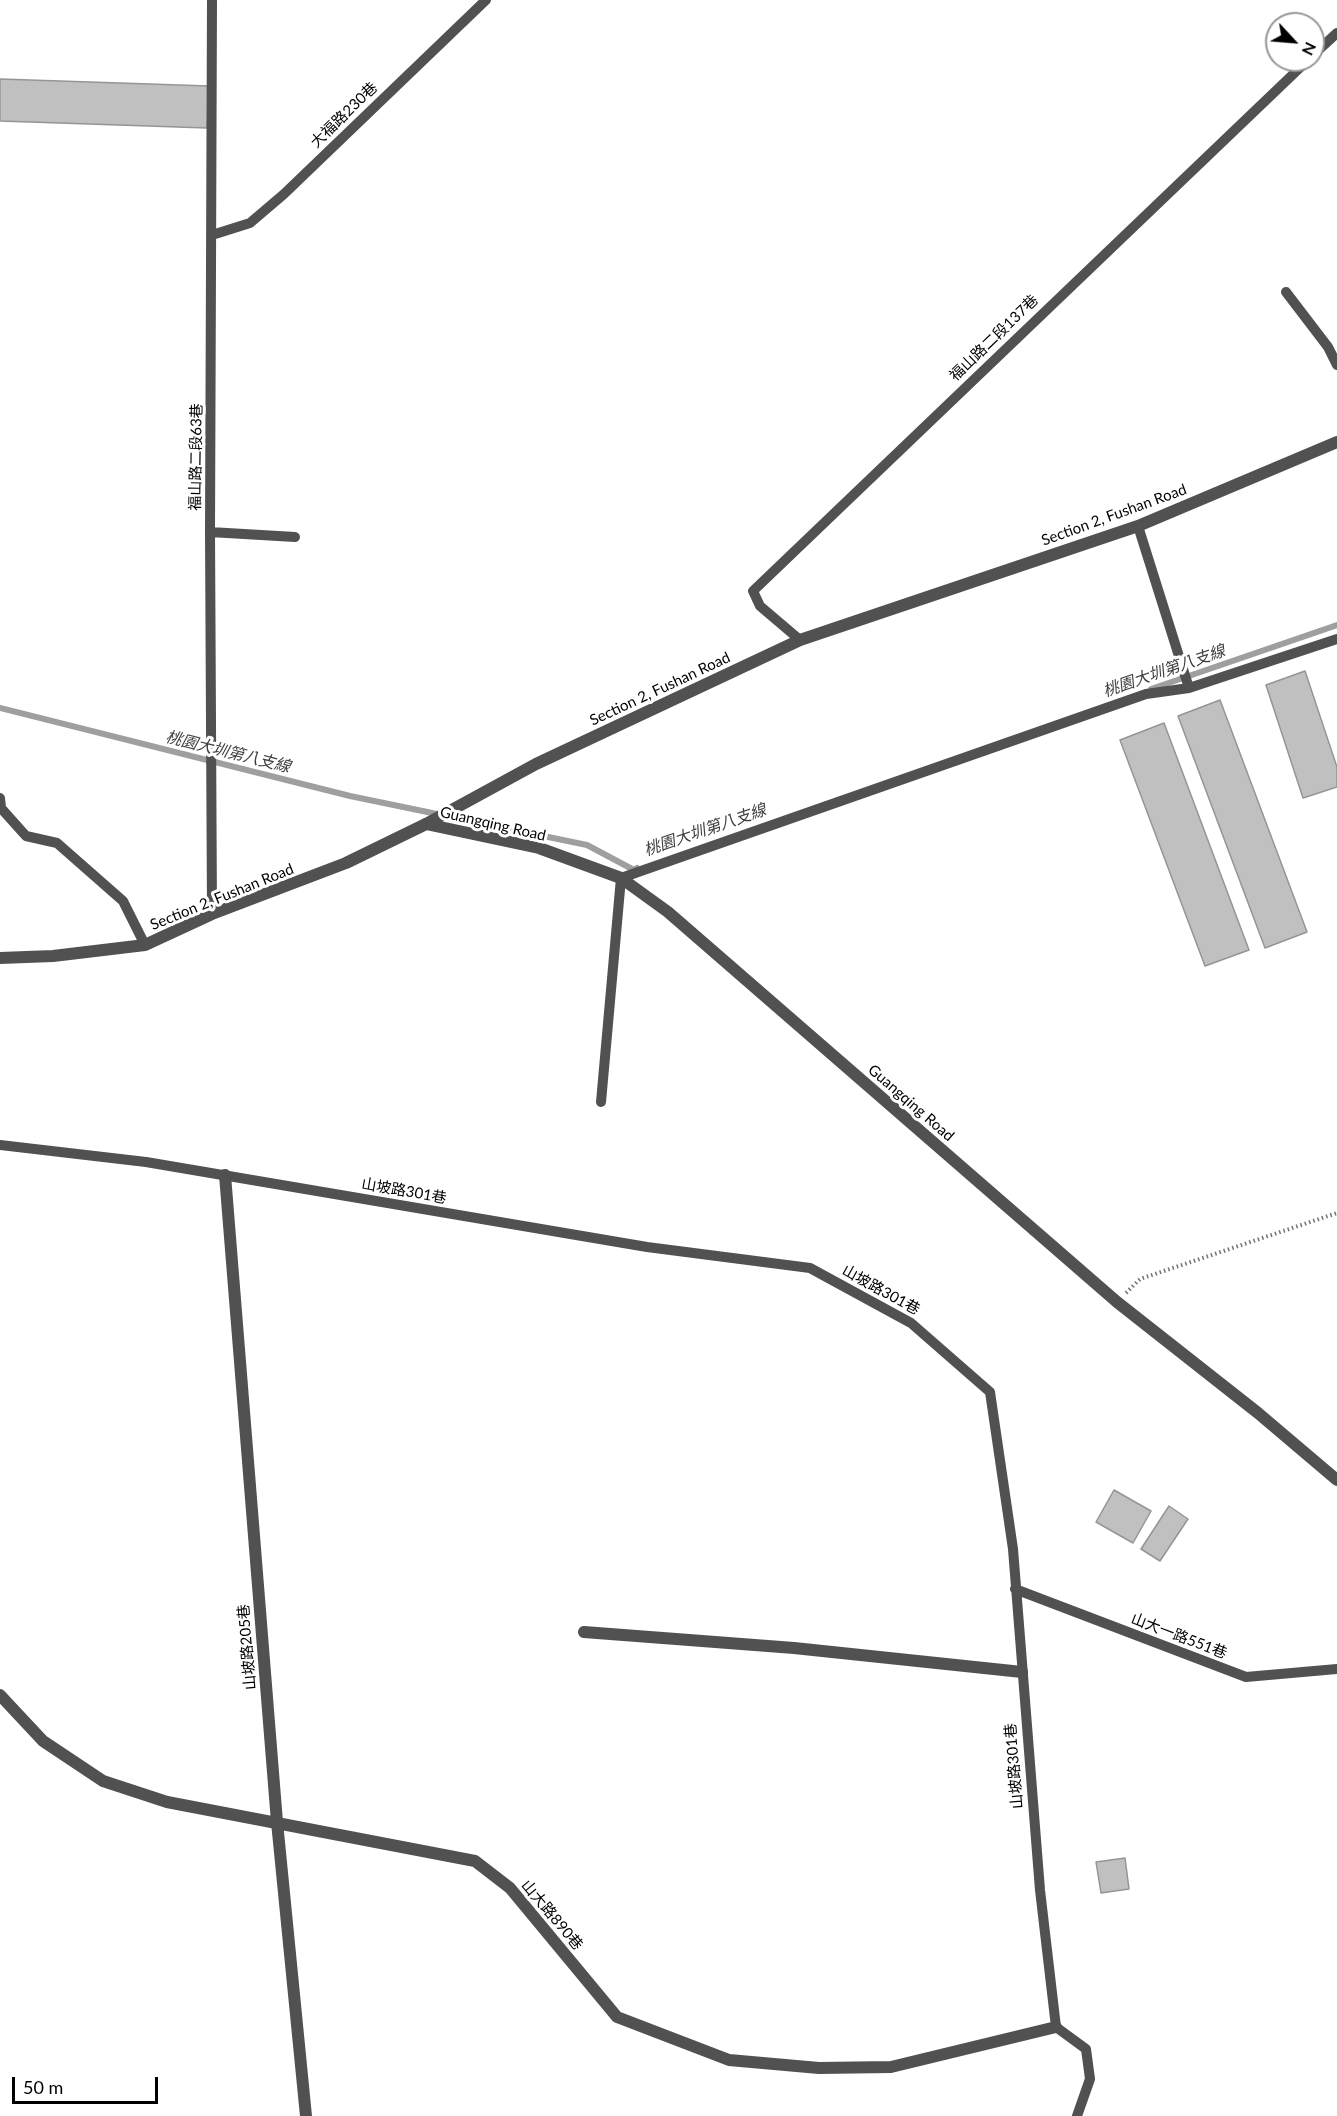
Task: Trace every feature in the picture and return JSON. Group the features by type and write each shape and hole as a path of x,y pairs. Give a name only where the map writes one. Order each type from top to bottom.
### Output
{"street":[{"name":"Section 2, Fushan Road","path":"0,958 53,956 145,945 212,915 346,864 426,824 536,764 800,640 1138,526 1337,442"},
{"name":"Guangqing Road","path":"426,824 539,848 621,879 668,912 1117,1302 1258,1413 1337,1480"},
{"name":"山坡路205巷","path":"225,1175 277,1822 306,2116"},
{"path":"584,1632 794,1648 1022,1672"},
{"name":"山大路890巷","path":"0,1695 43,1741 104,1781 167,1802 475,1861 510,1888 618,2018 729,2060 819,2068 891,2067 1056,2028"}],"lane":[{"name":"福山路二段63巷","path":"212,0 210,532 212,915"},
{"name":"大福路230巷","path":"212,235 250,223 284,194 486,0"},
{"path":"1325,44 1337,33"},
{"name":"福山路二段137巷","path":"800,640 760,606 753,591 1295,72"},
{"path":"1286,292 1328,347 1337,365"},
{"path":"1138,526 1189,688"},
{"path":"210,532 295,537"},
{"path":"601,1102 621,879 1135,698 1189,688 1337,639"},
{"path":"0,798 1,808 26,836 57,843 123,901 145,945"},
{"name":"山坡路301巷","path":"0,1145 146,1162 647,1247 810,1268 911,1323 990,1392 1013,1549 1040,1890 1056,2028"},
{"name":"山大一路551巷","path":"1015,1590 1246,1677 1337,1669"},
{"path":"1056,2028 1086,2049 1090,2079 1077,2116"}],"path":[{"path":"1117,1302 1140,1279 1337,1213"}],"building":[{"path":"0,79 209,86 207,128 0,121"},
{"path":"1305,671 1337,767 1337,787 1303,798 1266,685"},
{"path":"1220,700 1307,932 1265,948 1178,716"},
{"path":"1164,723 1249,950 1205,966 1120,740"},
{"path":"1114,1490 1151,1511 1133,1543 1096,1522"},
{"path":"1169,1506 1188,1519 1160,1561 1141,1549"},
{"path":"1125,1858 1129,1889 1101,1893 1096,1862"}],"waterway":[{"name":"桃園大圳第八支線","path":"1151,689 1337,625"},
{"name":"桃園大圳第八支線","path":"0,708 350,796 587,845 634,870 637,868"}]}
